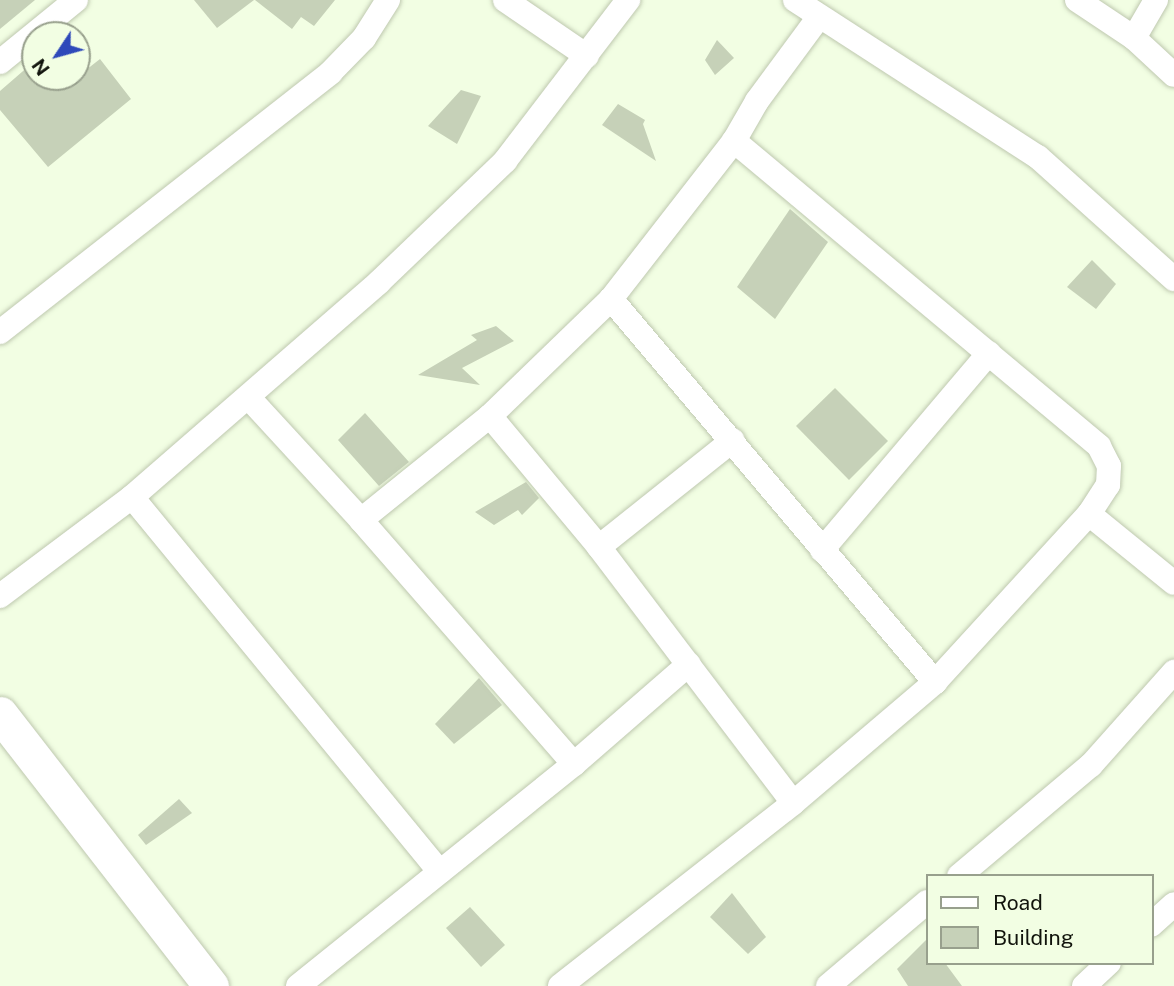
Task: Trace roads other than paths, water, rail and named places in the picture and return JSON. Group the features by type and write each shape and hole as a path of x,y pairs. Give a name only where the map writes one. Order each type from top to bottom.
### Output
{"street":[{"path":"0,62 76,0"},
{"path":"0,332 330,73 364,38 388,0"},
{"path":"505,0 587,56"},
{"path":"0,596 132,497 250,398 379,282 505,161 628,0"},
{"path":"795,0 1038,157 1174,279"},
{"path":"1077,0 1133,38 1174,75"},
{"path":"1133,38 1156,0"},
{"path":"361,520 490,416 611,299 734,141 757,102 819,17"},
{"path":"559,986 793,803 936,682 1089,514 1108,485 1109,466 1099,446 734,141"},
{"path":"611,299 936,682"},
{"path":"822,550 989,353"},
{"path":"250,398 361,520 574,764"},
{"path":"490,416 599,547 793,803"},
{"path":"599,547 733,440"},
{"path":"132,497 440,872"},
{"path":"1089,514 1174,583"},
{"path":"298,986 574,764 689,664"},
{"path":"961,874 1091,765 1174,672"},
{"path":"0,714 211,986"},
{"path":"828,986 926,903"},
{"path":"1153,923 1174,904"},
{"path":"1084,986 1107,965"}]}
